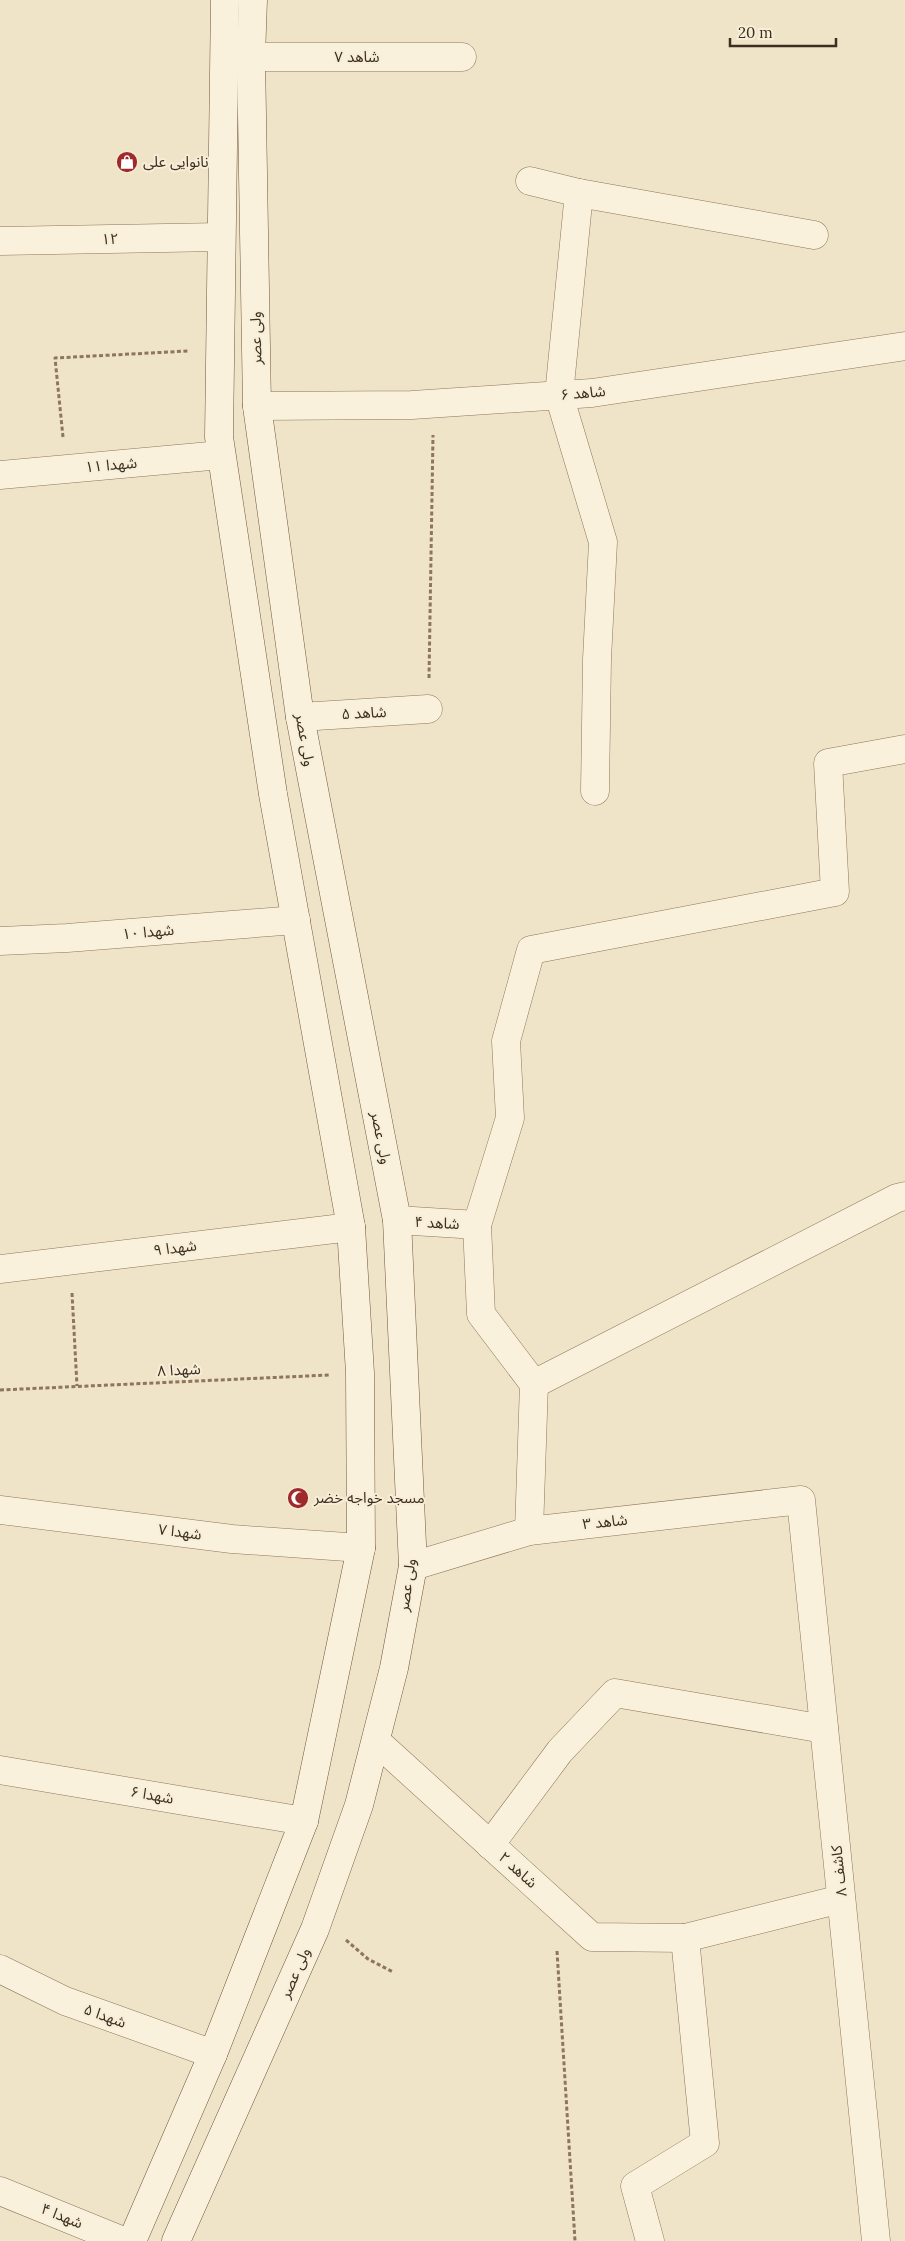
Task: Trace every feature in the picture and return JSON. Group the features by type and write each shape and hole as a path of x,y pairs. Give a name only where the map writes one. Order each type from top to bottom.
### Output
{"street":[{"path":"132,2241 213,2054 304,1821 360,1548 360,1373 351,1228 273,794 218,436 225,0"},
{"name":"ولی عصر","path":"176,2241 319,1917 359,1805 394,1668 413,1566 396,1220 300,717 257,406 251,57 253,0"},
{"name":"شاهد ۷","path":"251,57 462,57"},
{"path":"530,181 579,193 814,235"},
{"path":"579,193 559,395 603,542 597,659 595,791"},
{"name":"۱۲","path":"0,241 220,237"},
{"name":"شاهد ۶","path":"257,406 433,404 592,393 905,346"},
{"name":"شهدا ۱۱","path":"0,475 222,455"},
{"name":"شاهد ۵","path":"300,717 428,709"},
{"path":"529,1531 534,1384 481,1314 477,1225 510,1118 506,1040 531,950 835,892 828,763 905,748"},
{"name":"شهدا ۱۰","path":"0,940 67,938 296,920 338,913"},
{"path":"534,1384 897,1198 905,1196"},
{"name":"شاهد ۴","path":"396,1220 477,1225"},
{"name":"شهدا ۹","path":"0,1269 351,1228"},
{"name":"شاهد ۳","path":"413,1566 529,1531 801,1500"},
{"name":"کاشف ۸","path":"801,1500 876,2241"},
{"name":"شهدا ۷","path":"0,1510 232,1539 360,1548"},
{"path":"490,1844 560,1751 616,1693 824,1729"},
{"name":"شاهد ۲","path":"376,1741 592,1937 685,1938 841,1899"},
{"name":"شهدا ۶","path":"0,1770 304,1821"},
{"path":"650,2241 635,2186 705,2143 685,1938"},
{"name":"شهدا ۵","path":"0,1969 65,2001 213,2054"},
{"name":"شهدا ۴","path":"0,2191 123,2241"}],"path":[{"path":"66,469 55,358 219,350"},
{"path":"428,709 433,404"},
{"path":"72,1286 77,1386"},
{"name":"شهدا ۸","path":"0,1390 360,1373"},
{"path":"554,1903 575,2241"},
{"path":"319,1917 368,1959 393,1972"}],"place":[{"name":"نانوایی علی","path":"127,162"},
{"name":"مسجد خواجه خضر","path":"298,1498"}]}
